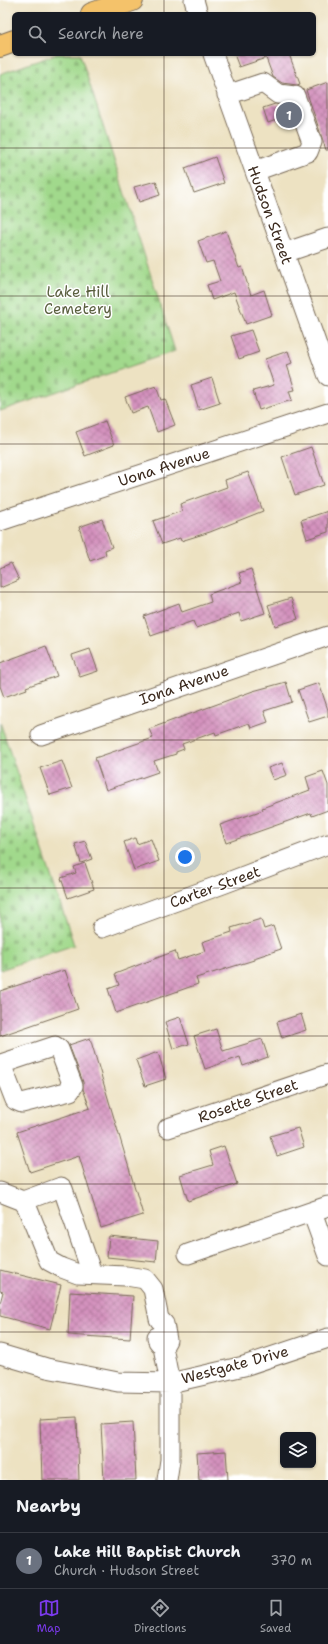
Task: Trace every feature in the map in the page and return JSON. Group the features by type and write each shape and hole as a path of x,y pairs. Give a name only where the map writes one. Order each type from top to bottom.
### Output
{"main road":[{"path":"97,12 129,0"},
{"path":"0,46 12,42"}],"street":[{"path":"194,0 197,12"},
{"name":"Hudson Street","path":"214,56 328,376"},
{"path":"227,95 262,83 278,94 295,96 312,142 308,152 255,171"},
{"path":"284,253 328,238"},
{"name":"Uona Avenue","path":"0,521 328,413"},
{"name":"Iona Avenue","path":"41,735 328,636"},
{"name":"Carter Street","path":"102,928 224,884 328,844"},
{"name":"Rosette Street","path":"168,1128 328,1074"},
{"path":"23,1201 60,1187 63,1189 92,1274"},
{"path":"0,1192 23,1201 27,1207 49,1261 78,1274 126,1276 145,1279 153,1289 159,1319 155,1325 158,1342 163,1347 170,1383 170,1460 167,1480"},
{"path":"188,1254 320,1209 328,1256"},
{"name":"Westgate Drive","path":"0,1354 47,1368 118,1382 170,1383 244,1366 328,1338"}],"green space":[{"name":"Lake Hill Cemetery","path":"51,56 81,56 175,351 0,411 0,74"},
{"path":"0,722 74,945 0,970"}],"building":[{"path":"235,56 290,56 300,84 282,83 273,77 266,58 239,67"},
{"path":"328,82 328,150 326,150 306,90"},
{"path":"275,104 287,106 290,115 268,123 263,108"},
{"path":"215,157 224,183 194,193 185,168"},
{"path":"156,181 160,195 139,202 134,187"},
{"path":"226,231 239,268 242,267 251,295 264,290 272,315 246,324 234,292 212,300 207,285 220,281 213,261 206,263 198,241"},
{"path":"251,330 259,352 239,359 231,336"},
{"path":"288,351 292,363 287,365 295,390 289,391 292,400 259,410 253,391 274,385 265,359"},
{"path":"212,378 220,403 199,410 191,385"},
{"path":"156,386 161,400 165,399 175,425 157,432 148,407 131,413 125,397"},
{"path":"105,421 114,445 85,456 76,432"},
{"path":"311,447 324,485 295,495 282,457"},
{"path":"248,472 263,511 210,532 181,541 180,538 162,544 153,521 182,511 180,504 227,487 225,480"},
{"path":"328,511 328,532 307,539 301,520"},
{"path":"102,519 112,547 105,550 106,555 90,561 79,527"},
{"path":"11,563 19,580 0,588 0,568"},
{"path":"251,569 265,613 241,621 239,613 196,628 193,621 151,636 144,616 179,603 182,612 211,602 209,594 242,582 239,573"},
{"path":"291,598 298,619 275,626 268,605"},
{"path":"46,646 57,676 4,697 0,686 0,663"},
{"path":"90,649 98,671 80,677 72,655"},
{"path":"286,682 292,702 264,711 268,722 251,728 249,723 216,735 215,732 182,744 184,749 176,752 176,754 154,761 158,772 106,790 95,758 153,738 149,729 253,691"},
{"path":"319,683 328,710 328,716 309,722 298,690"},
{"path":"62,761 72,788 50,795 40,768"},
{"path":"282,763 287,775 273,780 268,768"},
{"path":"323,771 328,785 328,810 312,816 311,813 226,843 220,825 263,810 262,808 310,790 306,777"},
{"path":"135,838 137,844 151,839 159,861 134,870 124,842"},
{"path":"85,841 92,859 81,863 75,844"},
{"path":"85,863 94,889 68,898 61,878 76,873 74,867"},
{"path":"261,919 264,929 273,926 281,949 254,958 254,960 196,978 198,984 116,1013 108,989 119,985 115,974 175,951 178,960 205,951 202,942 232,932 231,928"},
{"path":"65,970 78,1009 0,1036 0,991"},
{"path":"301,1014 306,1030 282,1038 277,1022"},
{"path":"180,1017 189,1044 173,1049 165,1022"},
{"path":"216,1029 223,1051 262,1039 268,1057 243,1066 240,1057 205,1069 194,1036"},
{"path":"90,1038 143,1215 101,1228 79,1156 30,1172 17,1132 90,1108 83,1089 83,1082 69,1045"},
{"path":"158,1052 166,1079 145,1086 136,1060"},
{"path":"298,1128 304,1147 277,1156 270,1136"},
{"path":"224,1146 237,1184 188,1201 180,1175 213,1165 209,1151"},
{"path":"109,1236 158,1241 156,1262 107,1257"},
{"path":"0,1270 61,1285 50,1329 0,1316 0,1303 3,1292 0,1291"},
{"path":"70,1292 133,1296 130,1339 68,1335"},
{"path":"77,1417 79,1480 42,1480 40,1419"},
{"path":"133,1422 136,1480 104,1480 101,1424"},
{"path":"226,1451 228,1480 199,1480 197,1453"}],"place":[{"name":"Lake Hill Baptist Church","path":"289,115"}]}
